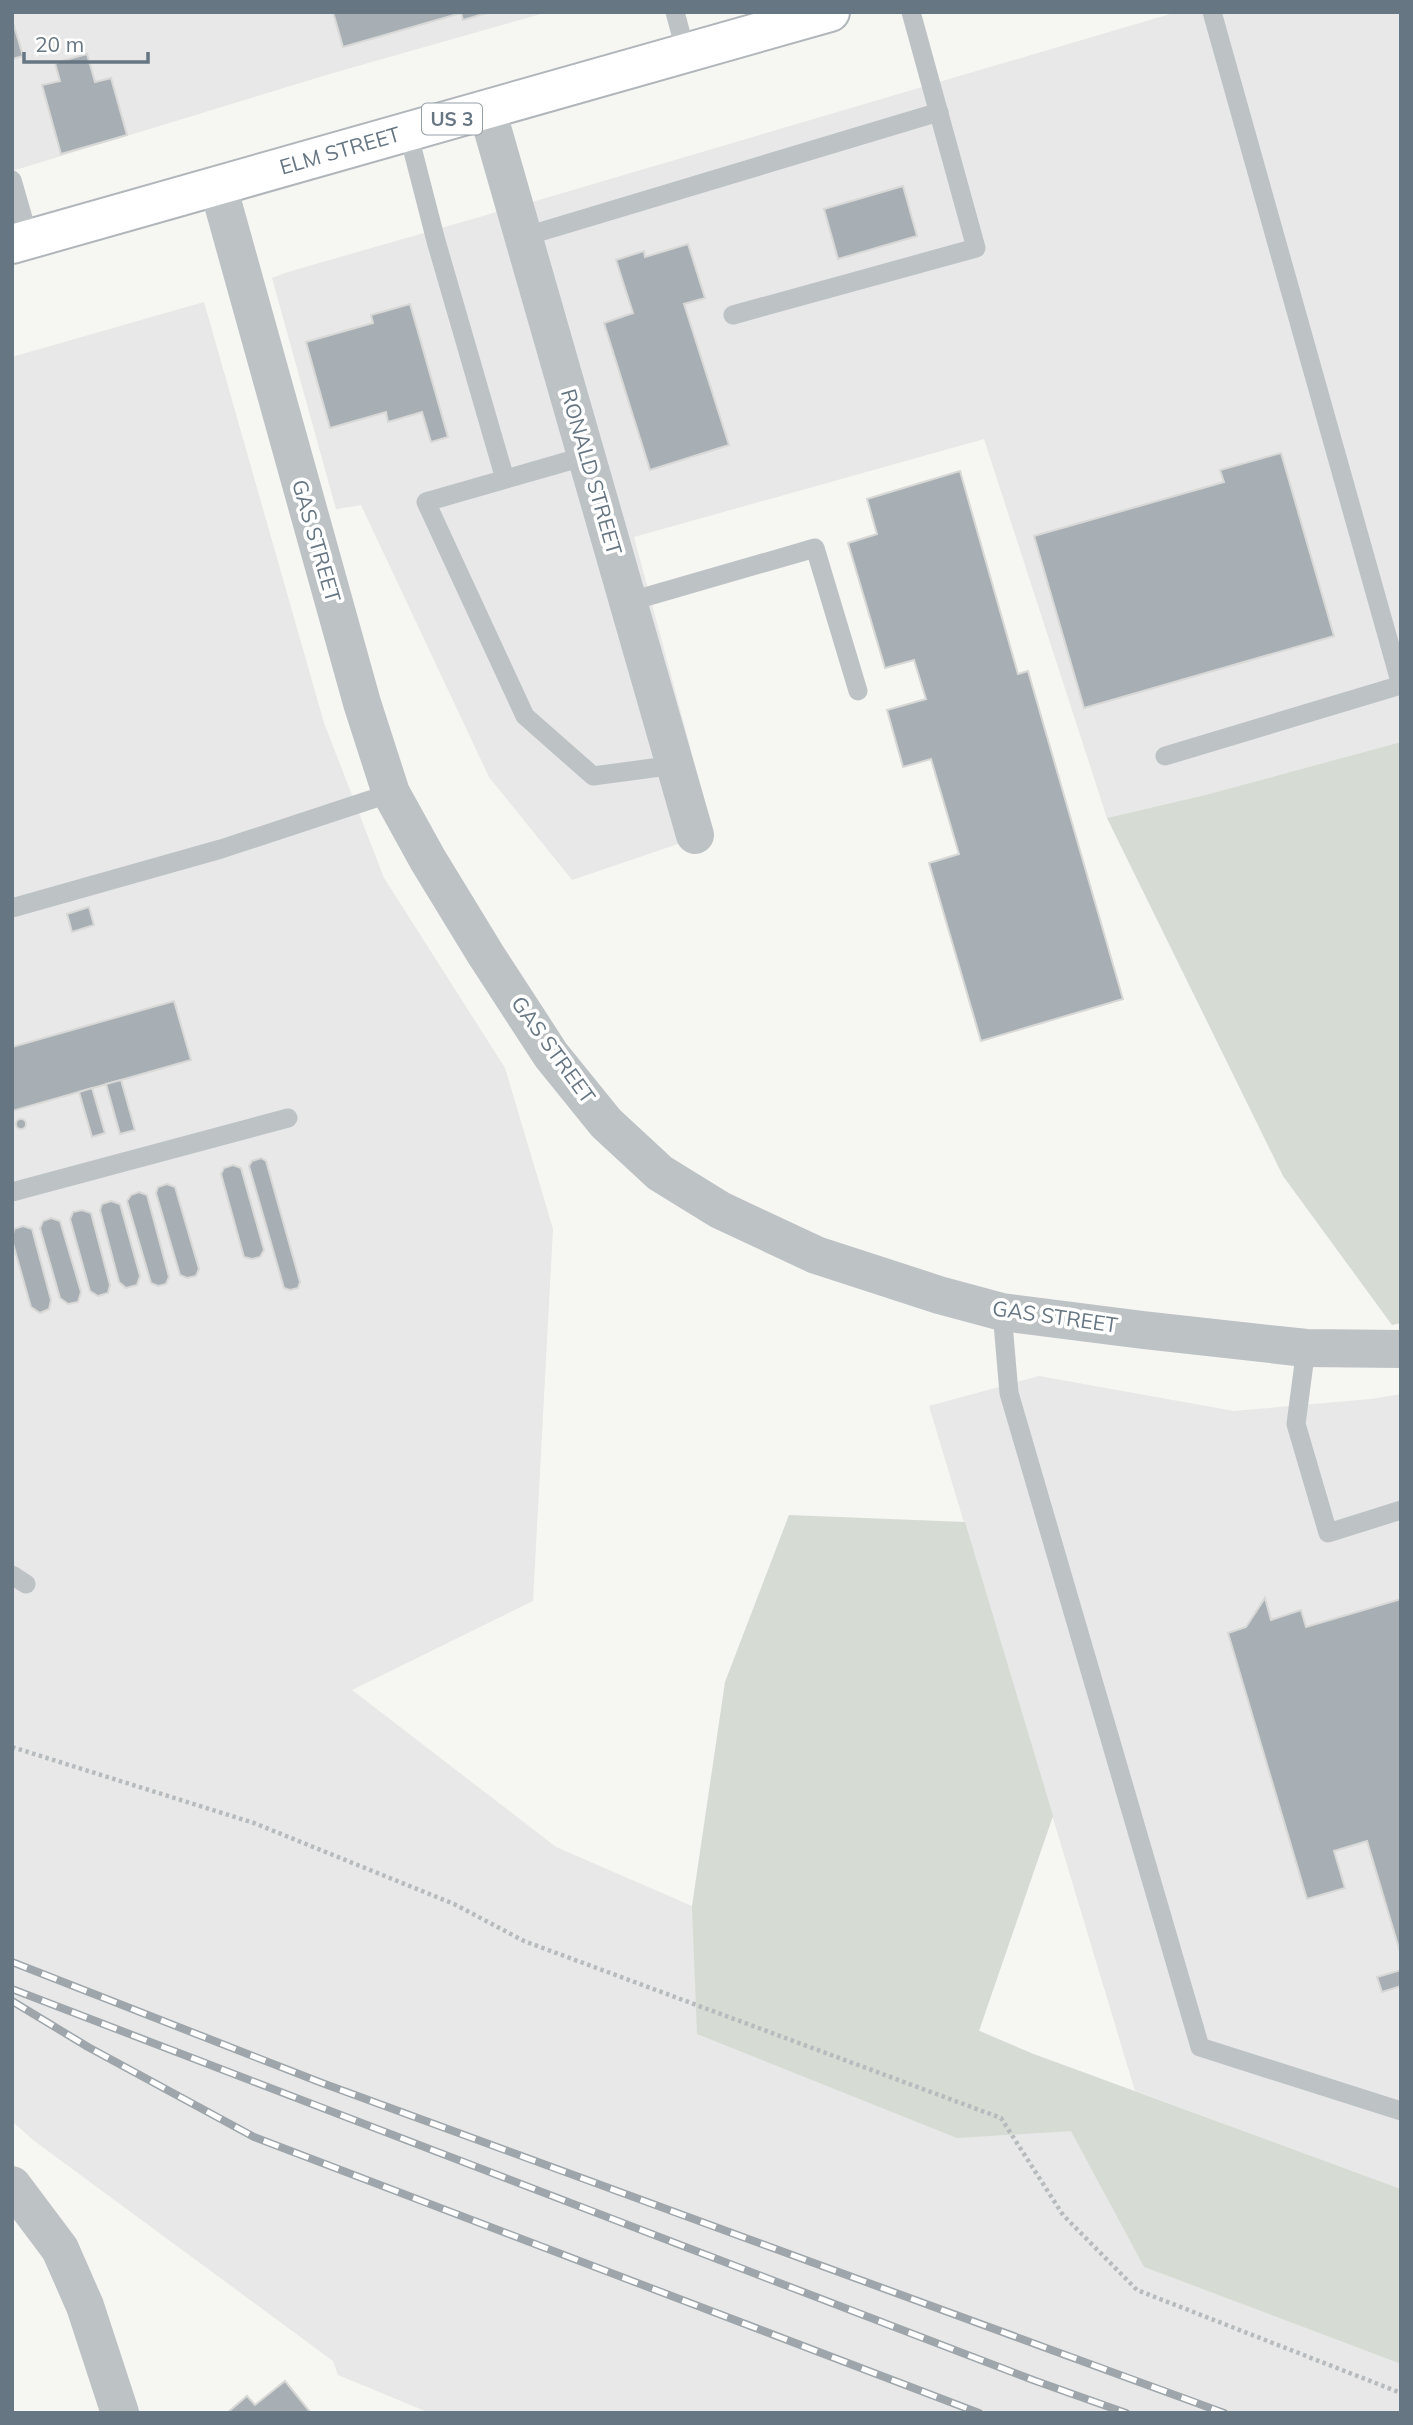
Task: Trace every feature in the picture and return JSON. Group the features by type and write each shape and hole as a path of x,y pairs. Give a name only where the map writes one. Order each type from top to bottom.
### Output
{"main road":[{"name":"ELM STREET","path":"20,241 830,12"}],"street":[{"name":"RONALD STREET","path":"487,110 695,835"},
{"name":"GAS STREET","path":"218,186 362,703 391,793 428,860 551,1055 606,1123 660,1173 720,1210 816,1255 939,1295 1002,1312 1306,1348 1401,1349"},
{"path":"12,2185 60,2249 85,2306 120,2413"}],"lane":[{"path":"675,12 687,53"},
{"path":"733,315 976,248 911,12"},
{"path":"1165,755 1401,685 1212,12"},
{"path":"523,237 939,112"},
{"path":"408,132 436,241 505,479"},
{"path":"12,180 20,241"},
{"path":"586,456 426,502 525,716 593,775 675,765"},
{"path":"628,601 815,548 858,691"},
{"path":"12,908 221,849 391,793"},
{"path":"12,1192 288,1118"},
{"path":"1002,1312 1009,1393 1200,2047 1401,2111"},
{"path":"1306,1348 1296,1424 1328,1533 1401,1510"}],"path":[{"path":"12,1747 254,1823 454,1904 524,1941 1001,2119 1063,2215 1137,2290 1401,2393"}],"shaded area":[{"path":"12,12 548,12 333,73 12,171"},
{"path":"1177,12 1401,12 1401,742 1205,795 1107,818 984,439 634,537 713,832 572,880 489,777 361,505 336,509 272,278"},
{"path":"204,302 324,723 384,878 505,1068 553,1229 533,1601 352,1690 556,1847 1031,2053 1144,2267 1401,2364 1401,2413 430,2413 338,2375 333,2361 33,2140 12,2121 12,357"},
{"path":"1401,742 1401,1323 1392,1325 1283,1176 1107,818 1205,795"},
{"path":"1039,1376 1234,1411 1401,1394 1401,2189 1135,2091 929,1406"},
{"path":"789,1515 965,1522 1053,1816 979,2031 1031,2053 1401,2189 1401,2364 1144,2267 1071,2131 957,2138 697,2034 692,1906 725,1682"}],"building":[{"path":"333,12 490,12 463,20 461,13 343,47"},
{"path":"12,19 23,56 12,59"},
{"path":"87,54 95,82 111,78 127,135 61,154 42,85 60,81 55,63"},
{"path":"903,186 917,236 838,259 824,209"},
{"path":"688,244 705,298 684,304 729,445 650,470 604,323 633,313 616,260 644,251 645,257"},
{"path":"410,304 448,437 431,442 422,412 388,422 386,412 330,428 306,342 373,323 371,315"},
{"path":"1281,453 1334,636 1084,708 1034,536 1224,482 1220,470"},
{"path":"960,471 1018,674 1028,671 1123,999 981,1041 929,863 959,854 931,759 903,767 887,710 926,699 914,660 885,668 848,543 877,534 867,499"},
{"path":"89,907 94,925 72,932 67,914"},
{"path":"174,1001 191,1060 12,1111 12,1047"},
{"path":"121,1080 135,1130 120,1134 106,1084"},
{"path":"92,1088 105,1133 92,1137 79,1092"},
{"path":"21,1119 25,1120 25,1128 21,1129 17,1128 16,1124 17,1120"},
{"path":"261,1158 266,1161 300,1282 298,1288 284,1288 249,1166 252,1161"},
{"path":"233,1165 241,1168 264,1250 260,1257 252,1259 244,1257 221,1174 224,1168"},
{"path":"167,1184 175,1187 199,1269 196,1276 187,1278 180,1275 156,1193 158,1187"},
{"path":"139,1192 147,1195 169,1277 166,1284 158,1286 151,1283 127,1201 131,1195"},
{"path":"111,1201 120,1204 140,1276 137,1285 126,1288 119,1282 100,1210 102,1204"},
{"path":"82,1210 91,1213 110,1285 108,1293 98,1296 90,1291 70,1219 73,1212"},
{"path":"51,1218 60,1221 81,1292 78,1302 68,1304 60,1298 40,1228 43,1221"},
{"path":"23,1226 32,1229 51,1300 49,1309 40,1313 31,1307 12,1240 14,1229"},
{"path":"1265,1598 1271,1620 1301,1610 1306,1627 1401,1599 1401,1955 1367,1841 1334,1851 1345,1888 1307,1899 1228,1633 1246,1627"},
{"path":"1401,1970 1401,1986 1382,1992 1377,1977"},
{"path":"285,2381 311,2413 227,2413 247,2396 255,2405"}],"railway":[{"path":"12,1962 322,2083 1224,2413"},
{"path":"12,1989 1033,2380 1126,2413"},
{"path":"12,2001 88,2047 254,2137 979,2413"}]}
